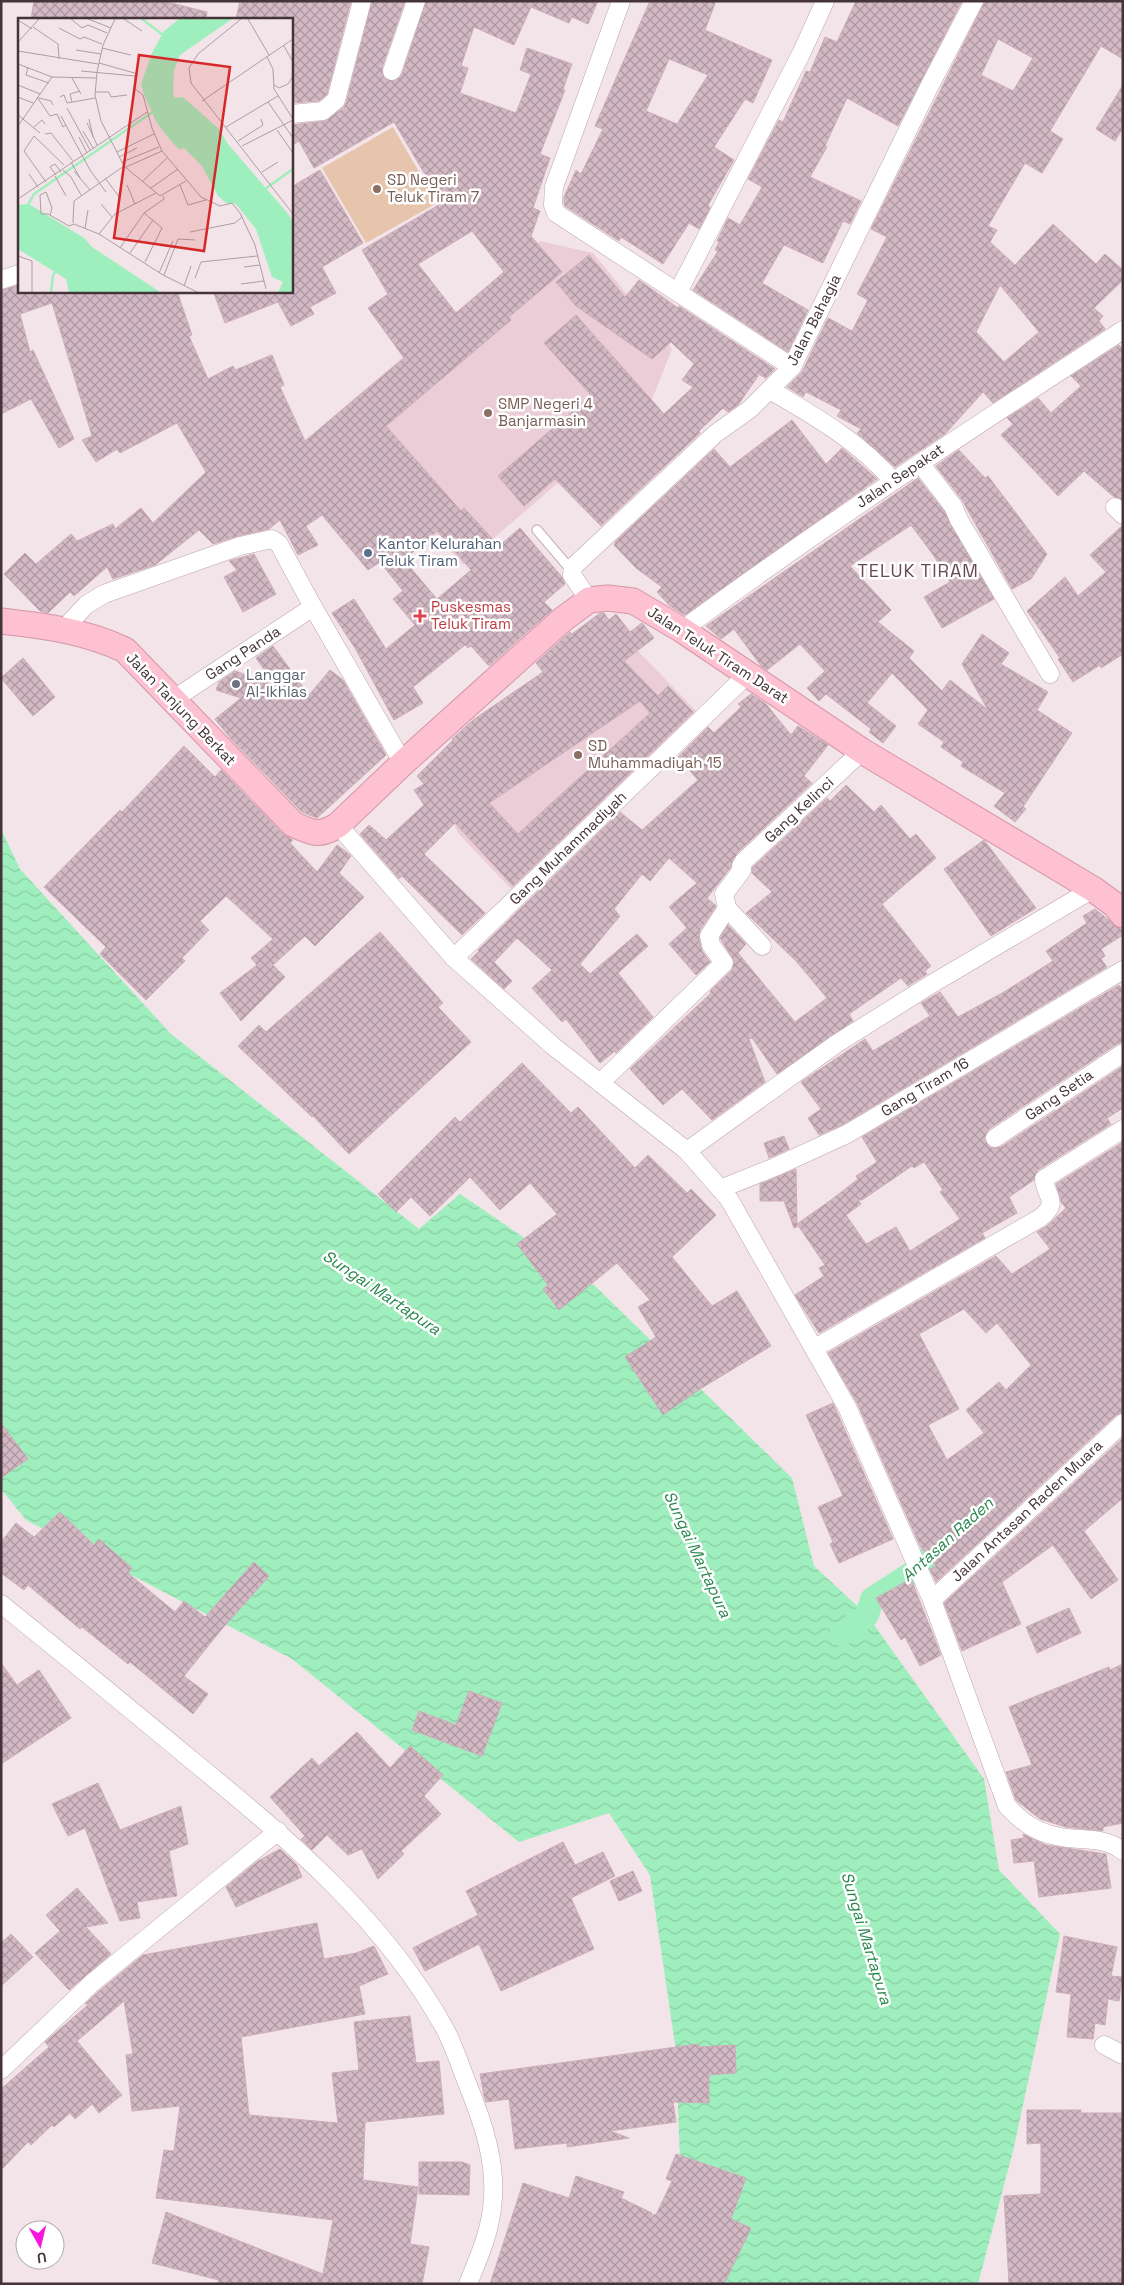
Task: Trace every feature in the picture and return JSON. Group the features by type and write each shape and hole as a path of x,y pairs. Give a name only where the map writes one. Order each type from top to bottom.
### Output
{"street":[{"path":"292,114 323,110 336,100 362,1"},
{"path":"392,71 416,1"},
{"path":"622,1 554,186 553,205 556,213 792,367"},
{"path":"678,292 801,54 825,1"},
{"name":"Jalan Bahagia","path":"572,571 573,567 715,434 750,409 792,367 929,87 974,1"},
{"path":"1,280 18,274"},
{"name":"Jalan Sepakat","path":"682,630 893,480 1123,330"},
{"path":"770,390 844,436 869,455 893,480"},
{"path":"920,463 953,506 1050,674"},
{"path":"64,629 86,605 112,591 240,546 272,539 279,544 313,607 403,762"},
{"path":"572,571 589,600 562,620 403,762 338,825 454,958 553,1046 687,1151 729,1199 847,1407 929,1593 1007,1806 1025,1824 1040,1831 1056,1837 1100,1840 1113,1844 1123,1851"},
{"name":"Jalan Teluk Tiram Darat","path":"589,600 608,598 633,601 682,630 862,751 1120,907"},
{"name":"Gang Panda","path":"174,699 313,607"},
{"name":"Jalan Tanjung Berkat","path":"1,621 64,629 102,639 125,650 293,824 310,833 326,833 338,825"},
{"name":"Gang Muhammadiyah","path":"454,958 748,674"},
{"name":"Gang Kelinci","path":"727,908 724,894 742,870 741,866 744,861 862,751"},
{"path":"687,1151 836,1044 930,985 1093,889"},
{"path":"600,1083 724,963 711,945 709,936 727,908 762,946"},
{"name":"Gang Tiram 16","path":"720,1188 775,1167 847,1134 1123,970"},
{"name":"Gang Setia","path":"995,1138 1123,1053"},
{"path":"815,1348 1040,1218 1051,1207 1050,1195 1044,1182 1048,1175 1123,1129"},
{"name":"Jalan Antasan Raden Muara","path":"929,1593 1123,1423"},
{"path":"1,1604 278,1831 335,1885 381,1936 416,1983 449,2040 479,2110 488,2144 492,2170 492,2206 486,2239 468,2284"},
{"path":"1,2070 92,1983 278,1831"},
{"path":"1104,2045 1123,2055"}],"lane":[{"path":"537,530 572,571"}],"shaded area":[{"path":"393,127 437,203 366,243 322,168"},
{"name":"SMP Negeri 4 Banjarmasin","path":"540,241 593,253 672,349 651,402 463,565 436,535 429,542 324,424"},
{"name":"SD Muhammadiyah 15","path":"635,648 700,715 516,894 459,834 439,795"}],"water":[{"name":"Sungai Martapura","path":"1,829 20,869 171,1034 419,1229 460,1194 595,1286 792,1478 814,1566 867,1615 984,1779 999,1870 1060,1934 1013,2151 978,2284 648,2284 680,2162 676,2051 650,1875 609,1813 519,1842 292,1659 26,1520 1,1489"}],"building":[{"path":"34,1 163,1 207,12 206,18 31,18"},
{"path":"240,1 351,1 327,94 319,101 292,103 292,18 236,18"},
{"path":"372,1 405,1 382,68 384,78 394,81 402,74 426,1 598,1 588,24 572,17 569,23 531,7 514,45 474,27 461,66 468,68 460,93 516,113 531,74 520,70 527,48 572,64 563,89 565,90 540,154 550,158 533,208 540,211 531,236 562,272 509,317 511,320 386,426 461,511 464,508 499,546 520,528 562,577 565,584 544,602 552,610 489,666 471,646 468,648 465,645 413,687 423,703 394,720 355,648 332,613 354,599 386,649 415,625 393,599 403,591 380,562 368,570 322,515 306,526 318,545 298,555 280,520 269,529 213,544 199,530 155,565 113,579 107,567 74,596 70,592 48,613 40,611 4,574 25,553 36,564 71,534 77,541 113,524 115,529 141,508 153,523 206,472 177,423 120,453 117,449 96,462 82,440 92,436 52,303 20,314 30,352 33,350 74,439 59,448 31,399 1,414 1,290 18,285 18,292 177,292 192,335 189,336 208,379 233,366 235,370 272,355 284,385 280,387 305,441 404,358 368,308 388,294 362,250 442,203 394,122 314,168 299,141 292,145 292,125 325,121 343,108 346,103","holes":["472,231 504,272 456,313 418,264","437,531 471,570 437,599 404,560"]},
{"path":"650,1 716,1 705,30 772,60 753,103 745,99 714,147 734,160 708,205 710,208 699,229 689,223 663,264 621,237 619,241 565,206 564,197 576,170 581,174 603,129 595,126","holes":["669,59 708,75 677,124 646,111"]},
{"path":"856,1 962,1 898,126 847,98 825,146 827,147 810,177 861,201 850,224 843,221 823,263 784,245 762,283 808,310 788,352 693,290 718,251 715,250 719,242 717,241 728,218 740,225 762,187 748,179 779,120 783,122 806,71 810,72 825,37 837,42"},
{"path":"985,1 1123,1 1123,59 1101,46 1050,131 1063,139 1042,173 1025,163 988,226 997,230 990,242 1015,265 1053,224 1096,264 1105,254 1123,270 1123,280 1094,308 1103,316 1099,321 1105,329 993,403 983,392 945,434 895,467 857,433 861,429 837,416 841,410 806,392 803,397 787,387 802,372 828,318 852,331 868,300 857,294 887,237 871,229","holes":["998,39 1033,58 1013,91 981,75","1000,285 1039,332 1004,362 976,332"]},
{"path":"1123,85 1123,128 1115,141 1096,129"},
{"path":"320,170 363,243 322,267 336,293 310,307 314,314 291,326 278,302 225,323 213,292 292,292 292,186"},
{"path":"589,255 625,297 639,280 678,308 679,306 775,369 766,378 756,373 758,376 738,405 728,412 723,408 699,431 700,433 601,526 555,479 524,506 498,476 591,395 544,343 576,315 664,414 693,387 682,380 694,364 671,342 652,359 576,306 556,282"},
{"path":"1119,345 1123,349 1123,500 1114,497 1084,471 1058,496 1001,435 1013,424 1007,418 1038,398 1051,413 1081,386 1071,376"},
{"path":"792,420 826,464 842,448 877,479 685,615 670,606 657,592 662,587 636,568 614,545 616,541 714,449 730,467"},
{"path":"959,450 985,478 988,476 1047,554 1031,579 1012,589 962,500 936,466"},
{"path":"918,478 944,511 994,599 942,628 924,597 950,582 911,525 850,566 891,610 878,622 914,651 909,658 942,691 950,680 988,710 962,664 982,634 1009,653 1001,664 1048,692 1037,710 1072,733 1023,807 1026,809 1015,822 994,806 1005,793 961,766 963,762 941,747 944,742 918,724 928,710 892,673 867,703 896,726 883,743 869,732 871,729 826,694 819,701 807,688 825,671 800,644 767,670 761,666 734,629 721,639 706,626"},
{"path":"1123,525 1123,654 1101,668 1100,665 1073,682 1058,659 1060,658 1027,611 1065,577 1078,596 1106,572 1090,555"},
{"path":"254,554 276,594 243,612 224,577 237,570 229,561"},
{"path":"600,613 604,613 609,620 616,614 630,632 642,623 654,638 624,661 658,696 668,686 693,712 513,886 455,823 424,854 485,913 462,935 402,876 399,879 360,834 369,825 386,840 424,805 414,790 424,784 417,776 473,720 543,672 536,663 570,632 572,634","holes":["640,701 650,713 518,834 489,803"]},
{"path":"273,646 309,695 330,670 343,680 386,755 317,818 302,812 231,739 215,719 241,698 216,690 219,682 235,671 275,685 256,658"},
{"path":"23,658 55,697 33,716 1,678"},
{"path":"751,694 766,704 791,735 798,726 828,745 804,776 812,783 737,853 731,867 707,898 716,906 700,930 699,938 702,951 710,962 696,975 669,944 687,928 669,907 697,883 669,858 650,881 642,874 614,909 620,916 580,964 590,974 637,934 648,946 618,973 653,1017 616,1053 615,1051 600,1063 566,1019 562,1022 532,988 552,970 517,938 494,962 512,981 504,989 471,959 620,812 642,830 698,780 678,757 708,727 714,733 741,707 738,704"},
{"path":"184,746 215,777 221,770 283,834 293,840 290,843 317,872 337,845 349,854 351,856 339,873 364,897 315,946 305,936 273,965 285,977 241,1021 220,993 257,965 251,958 273,939 226,896 200,921 209,930 182,958 185,961 146,1000 100,954 106,947 44,887 120,810 122,812"},
{"path":"846,785 874,812 881,805 910,839 916,834 936,858 882,904 931,966 925,971 927,974 908,986 901,978 849,1014 853,1021 777,1074 752,1038 749,1039 765,1082 712,1120 682,1089 663,1105 630,1069 711,993 710,991 732,970 734,961 720,938 728,925 746,944 738,953 795,1022 827,998 796,961 746,913 772,892 752,873 752,868 827,798 830,801"},
{"path":"984,840 1036,908 991,936 944,869"},
{"path":"1095,909 1123,931 1123,935 1101,949 1105,956 1101,959 1107,967 842,1125 819,1135 808,1118 821,1109 801,1082 865,1039 873,1051 930,1016 921,1003 940,992 958,1017 1004,992 1053,961 1046,951 1087,923 1083,916"},
{"path":"380,932 443,1003 438,1007 471,1042 349,1154 313,1116 238,1046 259,1025 266,1032"},
{"path":"1119,985 1123,990 1123,1042 1117,1044 989,1129 984,1139 991,1148 1001,1147 1123,1066 1123,1108 1107,1118 1111,1124 1038,1170 1034,1180 1009,1197 1017,1213 982,1233 985,1238 819,1333 795,1295 824,1276 819,1268 825,1265 797,1224 831,1200 858,1179 856,1176 877,1162 862,1137","holes":["924,1162 943,1190 940,1192 960,1219 910,1251 896,1227 866,1244 846,1215 861,1204 858,1200 862,1200 912,1166 914,1168"]},
{"path":"522,1063 571,1113 578,1107 635,1168 648,1155 687,1193 691,1189 716,1215 672,1257 712,1306 737,1291 771,1346 700,1389 663,1415 625,1357 656,1337 638,1307 650,1300 617,1263 559,1310 543,1289 548,1285 517,1244 557,1214 530,1183 500,1210 470,1177 430,1216 411,1197 396,1212 378,1194 455,1117 460,1122"},
{"path":"784,1136 789,1149 769,1158 764,1143"},
{"path":"1123,1142 1123,1413 1116,1415 936,1582 930,1569 936,1566 920,1546 857,1403 828,1353 996,1256 1012,1274 1050,1249 1037,1232 1047,1226 1066,1208 1061,1202 1056,1184","holes":["964,1309 986,1333 997,1323 1031,1365 1006,1390 999,1382 966,1410 984,1433 947,1460 928,1425 959,1409 919,1334"]},
{"path":"796,1169 797,1227 794,1228 784,1201 760,1201 760,1184"},
{"path":"833,1403 893,1539 839,1563 830,1544 833,1542 818,1507 843,1496 806,1415"},
{"path":"1,1423 28,1459 1,1478"},
{"path":"1123,1438 1123,1498 1084,1531 1118,1580 1091,1599 1053,1545 1002,1582 1021,1624 962,1651 944,1603"},
{"path":"60,1512 94,1545 99,1539 132,1568 128,1573 175,1612 184,1601 205,1617 254,1562 269,1576 221,1630 184,1676 208,1694 193,1714 130,1662 128,1664 82,1627 80,1629 28,1585 24,1590 1,1573 1,1542 16,1523 34,1537"},
{"path":"911,1579 941,1655 920,1666 905,1637 901,1640 876,1598"},
{"path":"1069,1608 1081,1633 1037,1653 1026,1627"},
{"path":"1,1663 17,1685 39,1670 71,1718 1,1764"},
{"path":"1123,1664 1123,1823 1103,1827 1103,1831 1066,1827 1040,1819 1016,1800 1006,1772 1032,1765 1009,1707 1109,1667 1110,1670"},
{"path":"469,1691 502,1703 482,1756 412,1730 419,1711 456,1725"},
{"path":"357,1732 390,1768 410,1746 443,1775 424,1796 441,1814 401,1851 404,1854 378,1879 362,1849 348,1855 327,1835 312,1850 301,1839 305,1836 270,1797 312,1758 319,1766"},
{"path":"98,1783 120,1830 181,1806 188,1844 169,1851 177,1896 137,1902 140,1918 120,1921 85,1828 68,1836 52,1804"},
{"path":"1023,1834 1046,1845 1106,1854 1111,1888 1039,1897 1034,1861 1014,1863 1011,1840 1024,1838"},
{"path":"563,1842 575,1865 603,1852 615,1876 571,1898 594,1949 501,1991 479,1944 425,1971 413,1948 478,1915 466,1891"},
{"path":"280,1849 297,1865 302,1877 236,1907 226,1887 258,1861"},
{"path":"633,1871 642,1891 619,1901 610,1881"},
{"path":"77,1888 108,1923 86,1927 111,1954 69,1990 35,1953 60,1931 46,1915"},
{"path":"317,1923 324,1959 356,1953 374,1946 388,1974 359,1986 365,2014 241,2037 249,2115 338,2123 332,2073 359,2070 354,2022 410,2016 416,2063 439,2061 444,2114 365,2122 363,2180 418,2187 410,2244 429,2247 422,2284 217,2284 219,2280 152,2263 166,2212 323,2274 333,2220 156,2198 164,2150 174,2151 180,2106 132,2111 126,2055 133,2054 124,2001 77,2041 122,2095 99,2113 92,2104 75,2119 70,2113 54,2127 52,2125 31,2145 28,2142 1,2170 1,2089 49,2047 45,2042 89,2004 85,2004 143,1955"},
{"path":"11,1934 33,1957 1,1986 1,1943"},
{"path":"1064,1936 1117,1947 1111,1976 1122,1977 1119,2001 1108,1999 1105,2025 1095,2023 1093,2039 1067,2037 1071,1994 1056,1992"},
{"path":"698,2044 698,2047 735,2045 736,2073 709,2075 709,2103 673,2102 676,2122 610,2131 629,2138 567,2147 567,2143 515,2149 509,2099 486,2102 484,2096 480,2074"},
{"path":"1027,2110 1081,2110 1081,2113 1123,2113 1121,2252 1123,2252 1123,2284 1009,2284 1004,2196 1041,2194 1041,2143 1027,2144"},
{"path":"676,2154 746,2178 731,2219 751,2228 724,2284 490,2284 523,2183 569,2198 576,2176 624,2192 621,2198 652,2213 652,2218 654,2214 656,2215 672,2181 666,2179"},
{"path":"419,2162 462,2162 470,2165 469,2195 419,2194"}],"waterway":[{"name":"Antasan Raden","path":"842,1634 867,1615 872,1599 917,1570 952,1534"}],"place":[{"name":"SD Negeri Teluk Tiram 7","path":"377,189"},
{"name":"SMP Negeri 4 Banjarmasin","path":"488,413"},
{"name":"Kantor Kelurahan Teluk Tiram","path":"368,553"},
{"name":"Puskesmas Teluk Tiram","path":"420,616"},
{"name":"Langgar Al-Ikhlas","path":"236,684"},
{"name":"SD Muhammadiyah 15","path":"578,755"}],"district":[{"name":"TELUK TIRAM","path":"918,571"}]}
